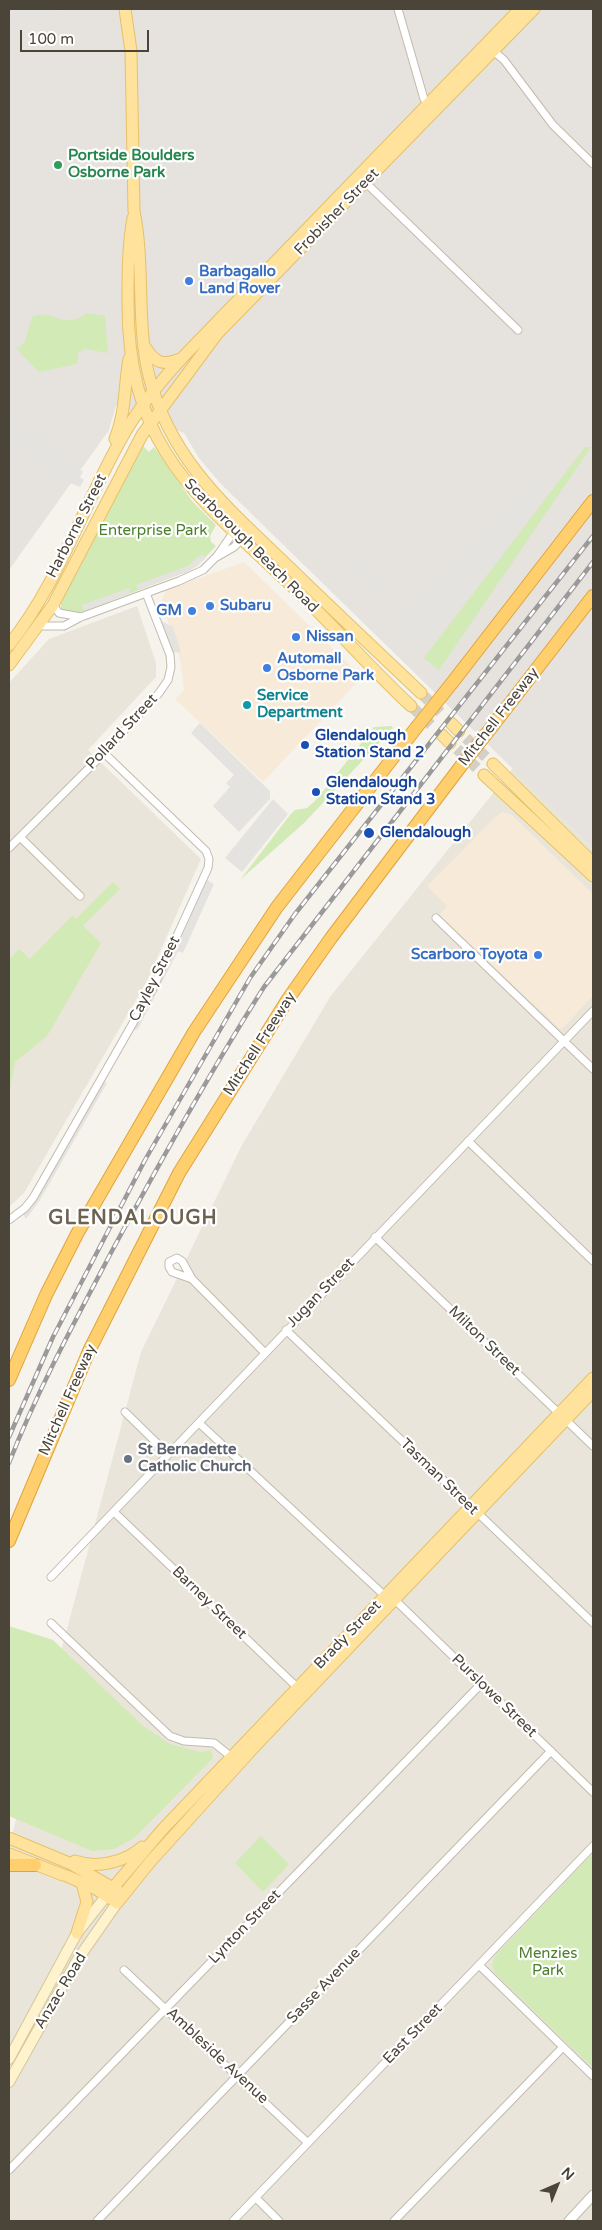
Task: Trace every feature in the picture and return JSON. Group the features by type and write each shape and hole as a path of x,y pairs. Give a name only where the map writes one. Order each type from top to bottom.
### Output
{"highway":[{"path":"9,1380 46,1295 77,1234 194,1032 277,907 593,501"},
{"name":"Mitchell Freeway","path":"9,1541 89,1351 179,1173 310,968 449,782 593,596"},
{"path":"9,1865 35,1865"}],"main road":[{"name":"Scarborough Beach Road","path":"125,9 129,28 131,59 134,211 139,236 143,344 153,391 160,409 176,443 195,472 242,531 411,706"},
{"name":"Frobisher Street","path":"490,48 520,9"},
{"name":"Frobisher Street","path":"143,405 182,358 362,179 490,48 534,9"},
{"name":"Frobisher Street","path":"150,423 217,334 362,179"},
{"name":"Scarborough Beach Road","path":"134,211 130,235 130,352 143,405 156,437 183,479 212,511 242,531 420,693"},
{"path":"143,344 150,356 160,363 167,364 182,358"},
{"path":"113,455 113,442 121,423 126,398 126,374 130,352"},
{"name":"Harborne Street","path":"9,645 39,602 113,455 143,405"},
{"name":"Harborne Street","path":"9,665 53,605 132,453 150,423"},
{"path":"493,764 593,863"},
{"path":"484,776 593,876"},
{"name":"Brady Street","path":"120,1899 236,1761 563,1416 593,1378"},
{"name":"Brady Street","path":"563,1416 593,1392"},
{"name":"Brady Street","path":"110,1891 156,1838 236,1761"},
{"path":"9,1838 56,1857 72,1862 92,1864 117,1861 137,1851 156,1838"},
{"path":"9,1854 82,1883 110,1891"},
{"path":"72,1862 120,1899"},
{"path":"77,1934 87,1902 82,1883"},
{"name":"Anzac Road","path":"9,2060 77,1934 110,1891"},
{"name":"Anzac Road","path":"9,2082 78,1959 120,1899"}],"street":[{"path":"398,9 424,99 431,108"},
{"path":"490,48 504,60 553,125 593,164"},
{"path":"362,179 518,330"},
{"path":"39,626 64,626 81,617 191,576 203,570 215,558 234,546 242,531"},
{"name":"Pollard Street","path":"9,848 159,694 170,674 170,655 146,593"},
{"path":"53,605 59,613 81,617"},
{"name":"Cayley Street","path":"9,1220 25,1208 33,1198 143,1005 208,868 209,859 206,851 103,752"},
{"path":"20,837 80,896"},
{"path":"436,918 593,1069"},
{"name":"Jugan Street","path":"51,1577 593,1011"},
{"path":"468,1141 593,1261"},
{"name":"Milton Street","path":"376,1237 593,1446"},
{"path":"192,1279 265,1353"},
{"name":"Tasman Street","path":"286,1330 593,1623"},
{"path":"124,1412 168,1454"},
{"name":"Purslowe Street","path":"199,1423 390,1598 593,1792"},
{"name":"Barney Street","path":"114,1512 301,1691"},
{"path":"51,1623 170,1736 184,1741 214,1743 236,1761"},
{"name":"Lynton Street","path":"9,2170 481,1684"},
{"name":"Sasse Avenue","path":"97,2221 551,1751"},
{"name":"East Street","path":"233,2221 593,1846"},
{"path":"479,1965 593,2076"},
{"name":"Ambleside Avenue","path":"124,1970 167,2008 308,2142"},
{"path":"394,2221 563,2047"},
{"path":"569,2221 593,2196"},
{"path":"256,2198 279,2221"}],"shaded area":[{"path":"9,9 593,9 593,847 221,484 199,458 184,433 116,405 109,430 9,570"},
{"path":"9,9 67,9 9,25"},
{"path":"9,409 83,472 80,477 84,480 80,487 32,467 9,447"},
{"path":"533,474 550,490 432,643 427,638 413,656 397,641 393,633 390,620 392,613 447,562"},
{"path":"202,554 206,558 189,571 138,590 136,585 187,566"},
{"path":"360,558 397,593 382,608 346,573"},
{"name":"Automall Osborne Park","path":"244,562 362,677 263,782 175,699 184,690 180,659 161,601 166,590"},
{"path":"129,588 130,593 84,611 82,605"},
{"path":"137,606 156,663 156,677 88,750 201,859 147,981 24,1193 9,1207 9,683 49,639"},
{"path":"157,619 173,627 181,652 168,653"},
{"path":"200,723 270,791 270,799 239,832 213,806 230,787 226,783 234,775 191,733"},
{"path":"514,767 593,845 593,2221 9,2221 9,1846 141,1352 242,1145 330,997"},
{"path":"273,799 288,814 242,872 225,858"},
{"name":"Scarboro Toyota","path":"502,812 512,815 593,894 593,996 561,1030 439,915 447,906 427,886"},
{"path":"207,880 214,884 183,953 178,951 138,1029 132,1031 168,967"},
{"path":"103,1081 107,1083 40,1200 26,1219 23,1214 40,1194"}],"green space":[{"path":"87,313 105,316 108,353 84,349 78,353 77,364 39,372 15,347 20,347 25,341 32,317 46,315 70,320"},
{"name":"Enterprise Park","path":"143,446 149,452 154,447 192,501 216,525 210,536 211,542 216,546 198,565 189,571 84,611 76,613 61,610 61,603"},
{"path":"585,447 591,447 439,670 424,658"},
{"path":"392,726 393,728 304,823 240,880 290,815 295,810 307,808 317,799 374,727"},
{"path":"113,882 120,889 83,926 101,943 47,1036 15,1062 9,1094 9,960 19,949 30,959 72,916 76,919"},
{"path":"9,1626 53,1640 143,1726 170,1744 200,1752 211,1750 213,1758 134,1838 114,1849 92,1851 9,1816"},
{"path":"261,1836 289,1864 263,1892 235,1863"},
{"name":"Menzies Park","path":"593,1853 593,2068 495,1973 492,1965 495,1956"}],"tunnel":[{"path":"421,693 443,715"},
{"path":"411,706 433,727"},
{"path":"466,738 493,764"},
{"path":"457,749 484,775"}],"railway":[{"path":"9,1437 53,1337 145,1160 250,978 295,914 593,536"},
{"path":"9,1463 45,1381 113,1249 186,1116 264,987 593,562"}],"place":[{"name":"Portside Boulders Osborne Park","path":"58,165"},
{"name":"Barbagallo Land Rover","path":"189,281"},
{"name":"Subaru","path":"210,606"},
{"name":"GM","path":"192,611"},
{"name":"Nissan","path":"296,637"},
{"name":"Automall Osborne Park","path":"267,668"},
{"name":"Service Department","path":"247,705"},
{"name":"Glendalough Station Stand 2","path":"305,745"},
{"name":"Glendalough Station Stand 3","path":"316,792"},
{"name":"Glendalough","path":"369,833"},
{"name":"Scarboro Toyota","path":"538,955"},
{"name":"St Bernadette Catholic Church","path":"128,1459"}],"district":[{"name":"GLENDALOUGH","path":"133,1219"}]}
